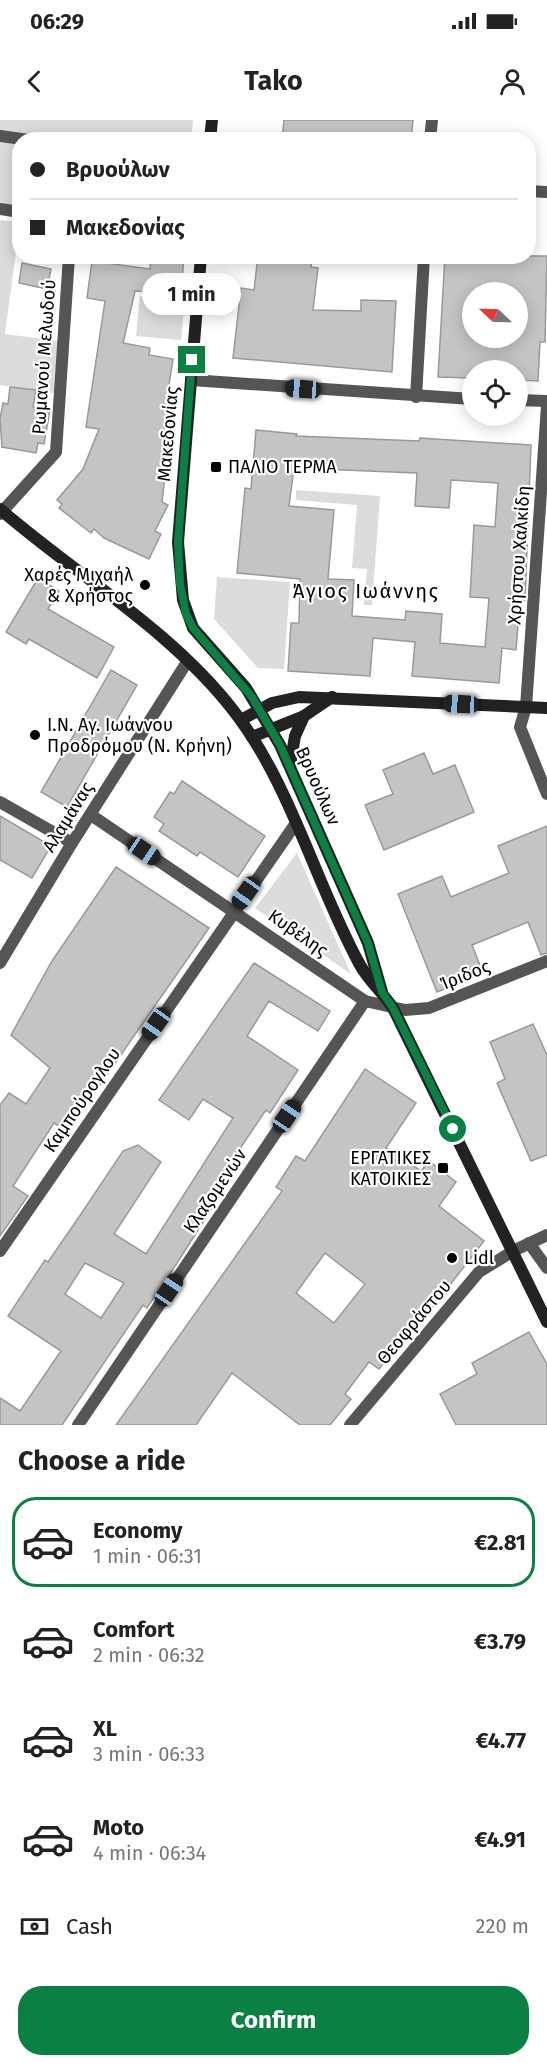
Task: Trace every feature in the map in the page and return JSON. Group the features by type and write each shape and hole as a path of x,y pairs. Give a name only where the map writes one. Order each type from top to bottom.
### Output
{"main road":[{"name":"Μακεδονίας","path":"186,614 180,584 178,542 200,264"},
{"name":"Βρυούλων","path":"1,512 187,662 241,720 296,823 353,951 370,980 393,1008 547,1322"},
{"name":"Βρυούλων","path":"186,614 193,628 242,682 261,709 290,766 368,943 382,992"},
{"path":"252,737 304,716 332,697"},
{"path":"241,720 289,698 332,697 547,708"},
{"path":"290,766 295,736 304,716"}],"street":[{"name":"Ρωμανού Μελωδού","path":"1,512 56,452 68,264"},
{"path":"416,397 424,264"},
{"path":"191,380 462,399"},
{"path":"528,401 547,404"},
{"name":"Χρήστου Χαλκίδη","path":"547,404 526,707 520,727 547,794"},
{"name":"Αλαμάνας","path":"0,963 72,843 187,662"},
{"path":"0,802 72,843"},
{"name":"Κυβέλης","path":"90,815 234,910 365,1001"},
{"name":"Καμπούρογλου","path":"0,1251 296,823"},
{"name":"Ίριδος","path":"393,1008 429,1008 547,961"},
{"path":"365,1001 393,1008"},
{"name":"Κλαζομενών","path":"78,1425 365,1001"},
{"name":"Θεοφράστου","path":"350,1425 479,1272 513,1251 547,1235"},
{"path":"529,1243 547,1268"}],"shaded area":[{"path":"0,120 193,120 192,132 0,131"},
{"path":"0,142 12,143 12,205 0,203"},
{"path":"0,220 12,221 12,264 14,264 5,334 58,341 54,393 0,385"},
{"path":"140,296 185,300 181,340 136,336"},
{"path":"296,490 380,496 372,605 364,605 367,569 352,568 357,505 296,500"},
{"path":"217,577 290,582 284,669 258,668 214,619"},
{"path":"297,853 351,974 255,908"}],"building":[{"path":"284,120 413,120 412,132 283,132"},
{"path":"536,256 547,256 545,342 540,342 538,381 528,380 528,360 462,360 462,378 438,377 445,264 536,264"},
{"path":"22,264 51,269 47,289 19,283"},
{"path":"92,264 114,264 150,269 150,264 183,264 181,294 135,291 123,343 150,348 149,355 173,359 167,398 174,399 162,502 168,505 155,531 161,534 149,559 104,538 94,529 91,533 59,508 62,504 57,500 83,469 99,429 86,427 105,301 87,298"},
{"path":"257,264 311,264 311,267 318,268 313,310 361,311 361,300 396,301 392,372 233,358 241,288 254,290"},
{"path":"10,387 36,390 33,407 50,410 44,444 38,443 36,453 2,447 0,419 3,403 8,404"},
{"path":"256,430 297,434 296,436 419,441 420,438 531,445 525,600 520,599 516,650 502,648 499,683 412,676 415,642 373,638 370,676 288,671 291,623 299,623 300,579 237,573 245,488 251,489","holes":["294,468 417,473 415,506 449,508 451,480 498,483 495,527 474,525 470,597 489,598 485,647 440,643 442,614 406,611 405,620 352,616 354,580 328,579 334,510 289,506"]},
{"path":"38,578 59,591 48,609 114,647 97,678 29,639 26,644 6,632"},
{"path":"111,670 137,685 67,807 41,792"},
{"path":"424,753 433,774 455,765 474,812 384,850 365,805 393,794 383,770"},
{"path":"182,781 265,836 238,877 200,852 197,856 159,831 164,824 154,817 170,792 174,794"},
{"path":"0,816 51,846 32,878 0,860"},
{"path":"547,826 547,953 541,955 528,922 472,945 483,973 437,992 398,894 442,876 451,897 509,873 498,846"},
{"path":"116,867 209,928 95,1092 92,1089 65,1130 54,1123 13,1186 28,1196 0,1236 0,1105 9,1093 26,1104 50,1068 11,1035 52,961"},
{"path":"254,963 330,1011 318,1031 269,1001 247,1036 298,1070 270,1113 266,1110 218,1181 226,1186 147,1308 143,1305 62,1425 0,1425 0,1398 20,1411 61,1351 8,1316 45,1260 48,1262 123,1151 138,1145 161,1162 114,1234 146,1254 233,1118 203,1099 189,1120 159,1100","holes":["85,1263 124,1283 101,1318 65,1294"]},
{"path":"533,1024 547,1055 547,1155 531,1161 497,1083 505,1079 490,1042"},
{"path":"365,1069 416,1103 386,1148 421,1171 429,1161 456,1182 439,1206 484,1241 419,1325 415,1322 379,1369 369,1362 345,1394 351,1399 330,1425 300,1425 232,1373 196,1425 116,1425 282,1191 276,1187 296,1156 305,1161","holes":["325,1253 365,1284 334,1323 296,1293"]},
{"path":"529,1332 547,1364 547,1425 456,1425 440,1394 477,1374 472,1363"}],"place":[{"name":"ΠΑΛΙΟ ΤΕΡΜΑ","path":"216,467"},
{"name":"Χαρές Μιχαήλ & Χρήστος","path":"145,585"},
{"name":"Ι.Ν. Αγ. Ιωάννου Προδρόμου (Ν. Κρήνη)","path":"35,735"},
{"name":"ΕΡΓΑΤΙΚΕΣ ΚΑΤΟΙΚΙΕΣ","path":"443,1168"},
{"name":"Lidl","path":"452,1258"}],"district":[{"name":"Άγιος Ιωάννης","path":"366,591"}],"route":[{"path":"192,360 178,542 180,584 186,614 193,628 242,682 261,709 280,745 368,943 380,977 382,992 393,1008 453,1129"}]}
